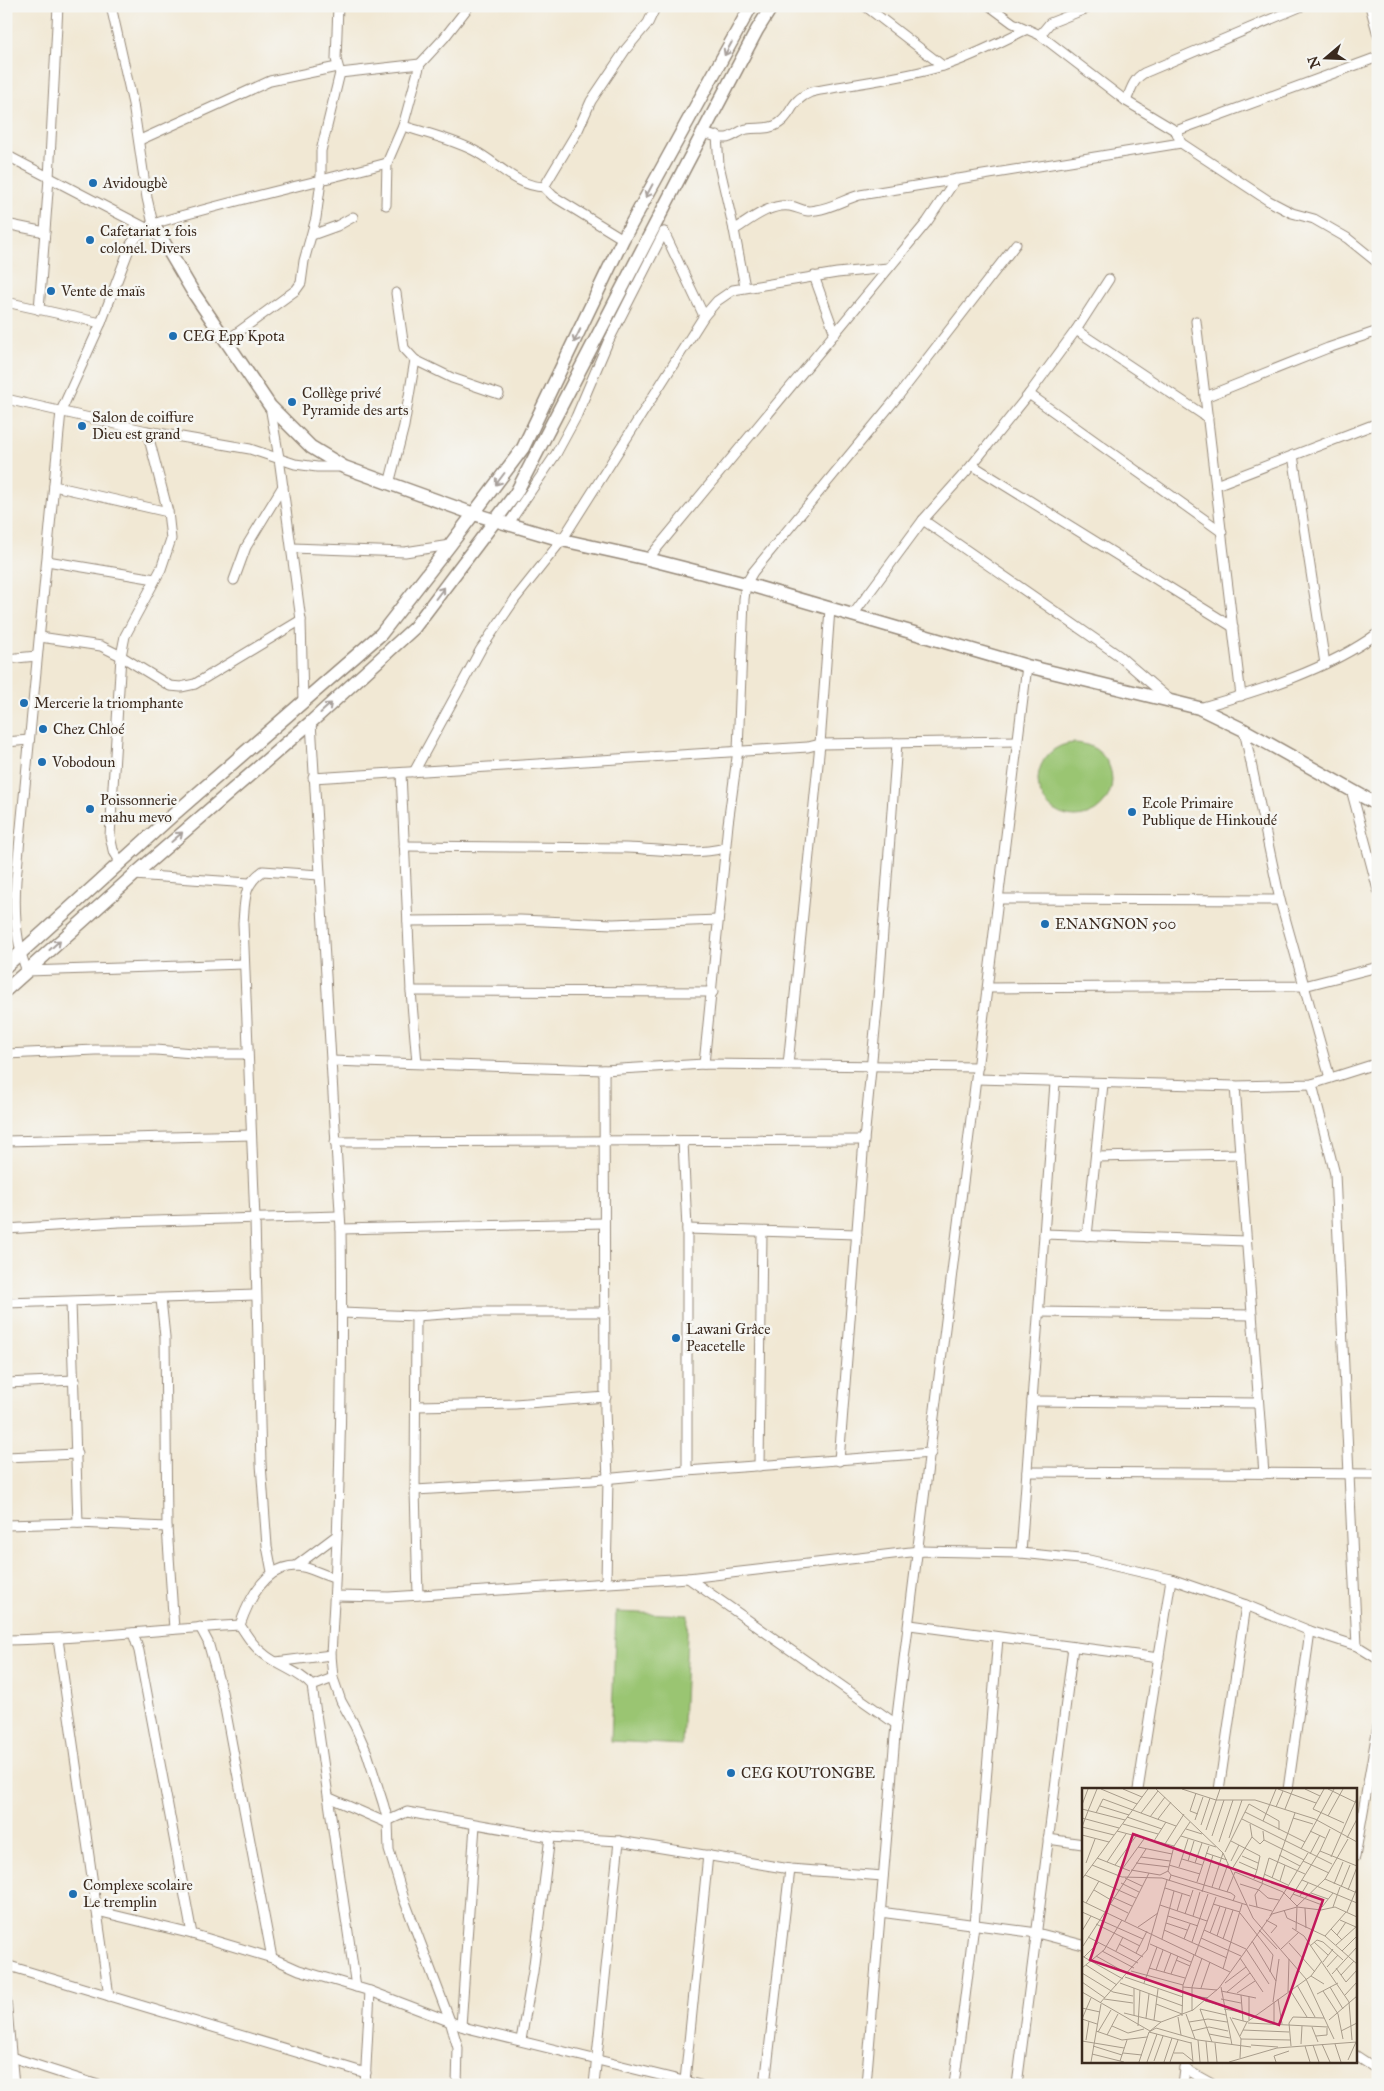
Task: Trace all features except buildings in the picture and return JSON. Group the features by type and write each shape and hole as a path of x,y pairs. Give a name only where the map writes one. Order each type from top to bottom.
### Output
{"main road":[{"path":"6,966 380,634 450,546 523,448 623,239 752,6"},
{"path":"6,990 414,628 516,493 702,133 757,30 772,6"},
{"path":"150,226 270,406 311,447 344,467 474,514 562,540 648,558 746,584 1027,666 1200,708 1244,730 1378,805"}],"street":[{"path":"39,310 49,178 58,6"},
{"path":"111,6 140,140 150,226"},
{"path":"226,342 299,287 316,218 321,181 321,151 339,70 336,37 338,6"},
{"path":"386,205 387,163 403,126 420,64 444,38 469,6"},
{"path":"544,187 578,130 590,102 626,49 648,23 656,6"},
{"path":"865,6 943,66"},
{"path":"1040,36 1050,23 1093,6"},
{"path":"1126,101 1138,76 1302,6"},
{"path":"1370,6 1378,36"},
{"path":"993,8 1040,36 1126,101 1176,131 1181,143 1269,200 1292,213 1314,219 1347,238 1378,263"},
{"path":"702,133 726,138 747,129 767,128 778,124 786,117 791,106 800,96 811,92 883,80 943,66 973,55 1027,29"},
{"path":"1176,131 1378,57"},
{"path":"140,140 270,81 339,70 420,64"},
{"path":"403,126 438,136 473,150 523,182 534,187 544,187 553,196 623,239"},
{"path":"717,136 718,165 734,230 745,287"},
{"path":"734,230 764,212 779,206 791,206 804,212 816,210 860,195 1181,143"},
{"path":"6,155 49,178 150,226"},
{"path":"244,964 27,971 20,954 15,906 37,656 62,411 101,324 132,244 135,238 150,226 206,208 321,181 387,163"},
{"path":"648,558 927,222 956,179"},
{"path":"312,235 337,226 352,217"},
{"path":"6,224 45,232"},
{"path":"509,523 556,454 572,424 625,306 664,232 704,316"},
{"path":"704,1064 713,992 725,848 738,750 746,584 753,572 899,395 1016,244"},
{"path":"414,772 480,649 515,599 562,540 704,316 726,293 745,287 814,276 888,268"},
{"path":"814,276 835,334"},
{"path":"852,616 923,520 972,465 1030,394 1076,330 1109,279"},
{"path":"396,293 404,348 415,360 452,378 498,394"},
{"path":"6,302 101,324"},
{"path":"1196,321 1241,696"},
{"path":"1076,330 1208,418"},
{"path":"1205,397 1328,348 1378,331"},
{"path":"389,484 404,426 415,360"},
{"path":"1030,394 1222,532"},
{"path":"6,399 147,431 250,450 306,466 344,467"},
{"path":"270,406 301,620 302,702"},
{"path":"1216,485 1378,423"},
{"path":"121,863 114,850 110,836 121,656 125,636 148,596 165,560 171,539 168,512 147,431"},
{"path":"1293,455 1325,664"},
{"path":"972,465 1233,627"},
{"path":"54,486 168,512"},
{"path":"234,580 246,547 283,486"},
{"path":"923,520 1118,655 1171,700"},
{"path":"292,548 405,552 450,546"},
{"path":"47,561 155,580"},
{"path":"788,1065 820,744 830,609"},
{"path":"40,638 101,646 170,686 181,687 195,684 301,620"},
{"path":"1200,708 1241,696 1325,664 1360,647 1378,633"},
{"path":"6,659 37,656"},
{"path":"866,2085 896,1724 910,1625 1027,666"},
{"path":"310,722 341,1229 341,1424 331,1655 333,1678 341,1701 368,1754 388,1821 389,1850 404,1899 450,2021 458,2048 457,2085"},
{"path":"1244,730 1280,900 1330,1078"},
{"path":"6,742 30,740"},
{"path":"313,778 808,747 820,744 1018,741"},
{"path":"839,1461 897,743"},
{"path":"401,773 411,991 417,1063"},
{"path":"1351,789 1378,890"},
{"path":"404,846 629,848 694,852 710,852 725,848"},
{"path":"272,1572 266,1546 261,1464 255,1220 243,923 249,883 263,870 319,875"},
{"path":"134,875 249,883"},
{"path":"999,899 1280,900"},
{"path":"408,921 520,920 613,924 718,920"},
{"path":"988,988 1304,986 1378,967"},
{"path":"411,991 713,992"},
{"path":"6,1054 95,1050 247,1054"},
{"path":"331,1061 604,1070 704,1064 978,1068"},
{"path":"977,1079 1055,1083 1235,1086 1312,1084 1378,1063"},
{"path":"604,1070 605,1411 608,1479 606,1582"},
{"path":"1021,1553 1055,1083"},
{"path":"1087,1236 1103,1084"},
{"path":"1312,1084 1335,1174 1357,1646"},
{"path":"1235,1086 1264,1474"},
{"path":"6,1141 251,1134"},
{"path":"683,1140 687,1229 686,1471"},
{"path":"335,1142 864,1140"},
{"path":"1096,1156 1240,1154"},
{"path":"6,1230 119,1222 255,1220 339,1216"},
{"path":"341,1229 604,1223"},
{"path":"687,1229 857,1234"},
{"path":"759,1466 762,1232"},
{"path":"1044,1234 1246,1241"},
{"path":"6,1303 256,1295"},
{"path":"161,1299 165,1337 167,1527 174,1629"},
{"path":"71,1302 75,1380 78,1523"},
{"path":"342,1313 416,1316 471,1312 605,1312"},
{"path":"1039,1312 1252,1315"},
{"path":"416,1316 415,1490 418,1595"},
{"path":"6,1384 75,1380"},
{"path":"416,1406 515,1404 606,1396"},
{"path":"1032,1400 1258,1403"},
{"path":"415,1490 608,1479 686,1471 931,1453"},
{"path":"6,1457 77,1454"},
{"path":"1027,1472 1378,1474"},
{"path":"6,1525 78,1523 167,1527"},
{"path":"240,1625 248,1602 272,1572 296,1566 336,1536"},
{"path":"335,1596 389,1597 688,1578 919,1552 1021,1553 1089,1560 1171,1579 1246,1605 1310,1631 1357,1646 1378,1659"},
{"path":"296,1566 334,1578"},
{"path":"688,1578 896,1724"},
{"path":"1138,1788 1171,1579"},
{"path":"1220,1788 1246,1605"},
{"path":"6,1640 58,1639 240,1625"},
{"path":"240,1625 256,1647 276,1662 305,1678 312,1686 330,1798 356,1987"},
{"path":"910,1625 1159,1658"},
{"path":"200,1627 208,1642 222,1692 272,1958"},
{"path":"1288,1788 1310,1631"},
{"path":"133,1633 139,1651 192,1934"},
{"path":"954,2085 974,1925 998,1638"},
{"path":"58,1639 109,1996"},
{"path":"1017,2085 1073,1647"},
{"path":"276,1662 331,1655"},
{"path":"312,1686 333,1678"},
{"path":"1356,1851 1378,1726"},
{"path":"330,1798 382,1821 388,1821 399,1814 407,1812 550,1837 619,1841 790,1869 883,1876"},
{"path":"461,2026 475,1825"},
{"path":"521,2040 534,1964 550,1837"},
{"path":"1048,1839 1082,1844"},
{"path":"594,2085 619,1841"},
{"path":"685,2081 708,1855"},
{"path":"765,2085 790,1869"},
{"path":"97,1911 192,1934 272,1958 299,1970 370,1991 461,2026 700,2085"},
{"path":"880,1912 1037,1934 1082,1946"},
{"path":"6,1965 366,2072"},
{"path":"365,2085 370,1991"},
{"path":"6,1999 14,2085"},
{"path":"1356,2056 1378,2070"},
{"path":"11,2057 98,2085"},
{"path":"1183,2085 1185,2066 1214,2085"}],"green space":[{"path":"1075,743 1089,746 1101,754 1109,766 1112,780 1109,794 1101,806 1089,814 1075,817 1061,814 1049,806 1041,794 1038,780 1041,766 1049,754 1061,746"},
{"path":"616,1612 688,1615 682,1745 611,1741"}],"place":[{"name":"Avidougbè","path":"93,183"},
{"name":"Cafetariat 2 fois colonel. Divers","path":"90,240"},
{"name":"Vente de maïs","path":"51,291"},
{"name":"CEG Epp Kpota","path":"173,336"},
{"name":"Collège privé Pyramide des arts","path":"292,402"},
{"name":"Salon de coiffure Dieu est grand","path":"82,426"},
{"name":"Mercerie la triomphante","path":"24,703"},
{"name":"Chez Chloé","path":"43,729"},
{"name":"Vobodoun","path":"42,762"},
{"name":"Poissonnerie mahu mevo","path":"90,809"},
{"name":"Ecole Primaire Publique de Hinkoudé","path":"1132,812"},
{"name":"ENANGNON 500","path":"1045,924"},
{"name":"Lawani Grâce Peacetelle","path":"676,1338"},
{"name":"CEG KOUTONGBE","path":"731,1773"},
{"name":"Complexe scolaire Le tremplin","path":"73,1894"}]}
